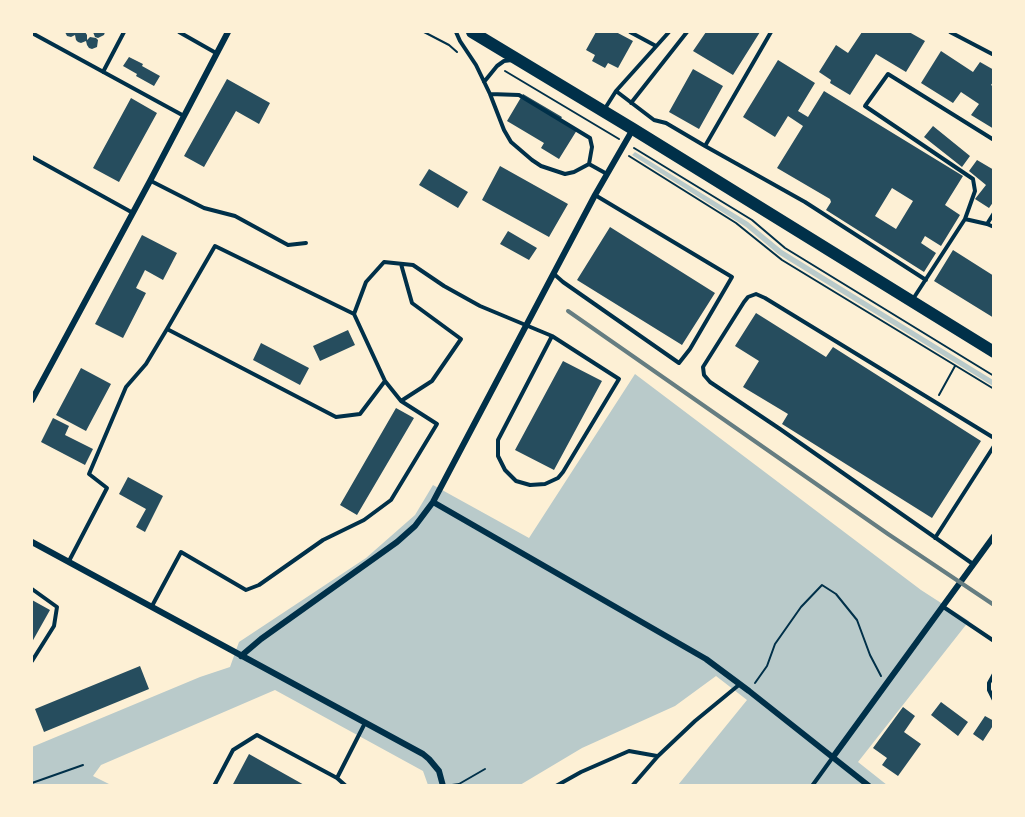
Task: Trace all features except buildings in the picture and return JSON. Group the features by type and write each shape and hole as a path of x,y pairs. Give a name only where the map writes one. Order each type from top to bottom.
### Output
{"main road":[{"path":"472,32 603,110 993,352"}],"street":[{"path":"32,400 228,32"},
{"path":"241,656 261,639 397,542 415,526 433,502 553,273 633,129"},
{"path":"433,502 706,659 869,786"},
{"path":"833,757 993,536"},
{"path":"32,542 423,754 439,771 444,786"}],"lane":[{"path":"103,72 124,32"},
{"path":"178,32 216,53"},
{"path":"456,32 476,65 511,142 541,166 565,174 589,164"},
{"path":"630,32 656,46"},
{"path":"603,110 669,32"},
{"path":"632,103 687,32"},
{"path":"705,146 771,32"},
{"path":"950,32 993,55"},
{"path":"32,33 184,116"},
{"path":"484,82 504,61 518,59"},
{"path":"912,301 965,219 975,191 973,179 865,106 888,74 993,140"},
{"path":"616,92 654,120 666,123 805,202 926,280"},
{"path":"490,94 519,95 590,138 592,147 589,164"},
{"path":"32,157 133,213"},
{"path":"589,164 607,174"},
{"path":"150,181 204,208 235,216 288,245 306,243"},
{"path":"553,273 679,363 690,349 732,277 595,195"},
{"path":"987,224 993,213"},
{"path":"965,219 993,227"},
{"path":"68,562 106,488 89,474 126,387 146,363 215,246 354,314 385,381 401,400 437,424 391,500 364,520 323,540 259,585 246,590 182,552 152,607"},
{"path":"354,314 366,282 384,262 413,265 480,306 552,336 619,380 563,472 552,482 537,486 516,481 504,470 498,456 498,440 552,336"},
{"path":"401,264 412,303 460,339 432,381 401,400"},
{"path":"973,564 710,382 704,375 703,367 744,302 748,297 756,294 993,438"},
{"path":"167,329 336,417 360,414 385,381"},
{"path":"935,538 993,446"},
{"path":"32,589 57,607 54,626 32,662"},
{"path":"942,606 993,640"},
{"path":"993,674 989,683 993,700"},
{"path":"632,786 657,756 694,721 740,684"},
{"path":"337,778 366,723"},
{"path":"214,786 233,750 257,735 337,778 346,786"},
{"path":"556,786 581,772 629,751 657,756"},
{"path":"812,786 833,757"}],"path":[{"path":"424,32 449,45 457,53"},
{"path":"497,66 752,220 785,248 993,376"},
{"path":"608,132 612,137"},
{"path":"630,157 736,223 782,260 993,389"},
{"path":"935,402 955,366"},
{"path":"749,691 767,666 776,644 801,607 822,585 836,594 857,620 870,655 886,683"},
{"path":"32,783 83,765"},
{"path":"450,786 459,784 485,769"}],"shaded area":[{"path":"635,152 748,222 782,250 993,380 993,386 778,254 746,227 632,155"},
{"path":"635,374 921,590 969,621 858,762 887,785 678,785 747,700 716,676 675,706 582,748 520,785 428,785 423,771 275,690 101,765 93,776 111,785 32,786 32,747 200,677 230,667 239,642 366,558 415,515 433,485 529,538"}],"railway":[{"path":"568,311 994,605"}]}
